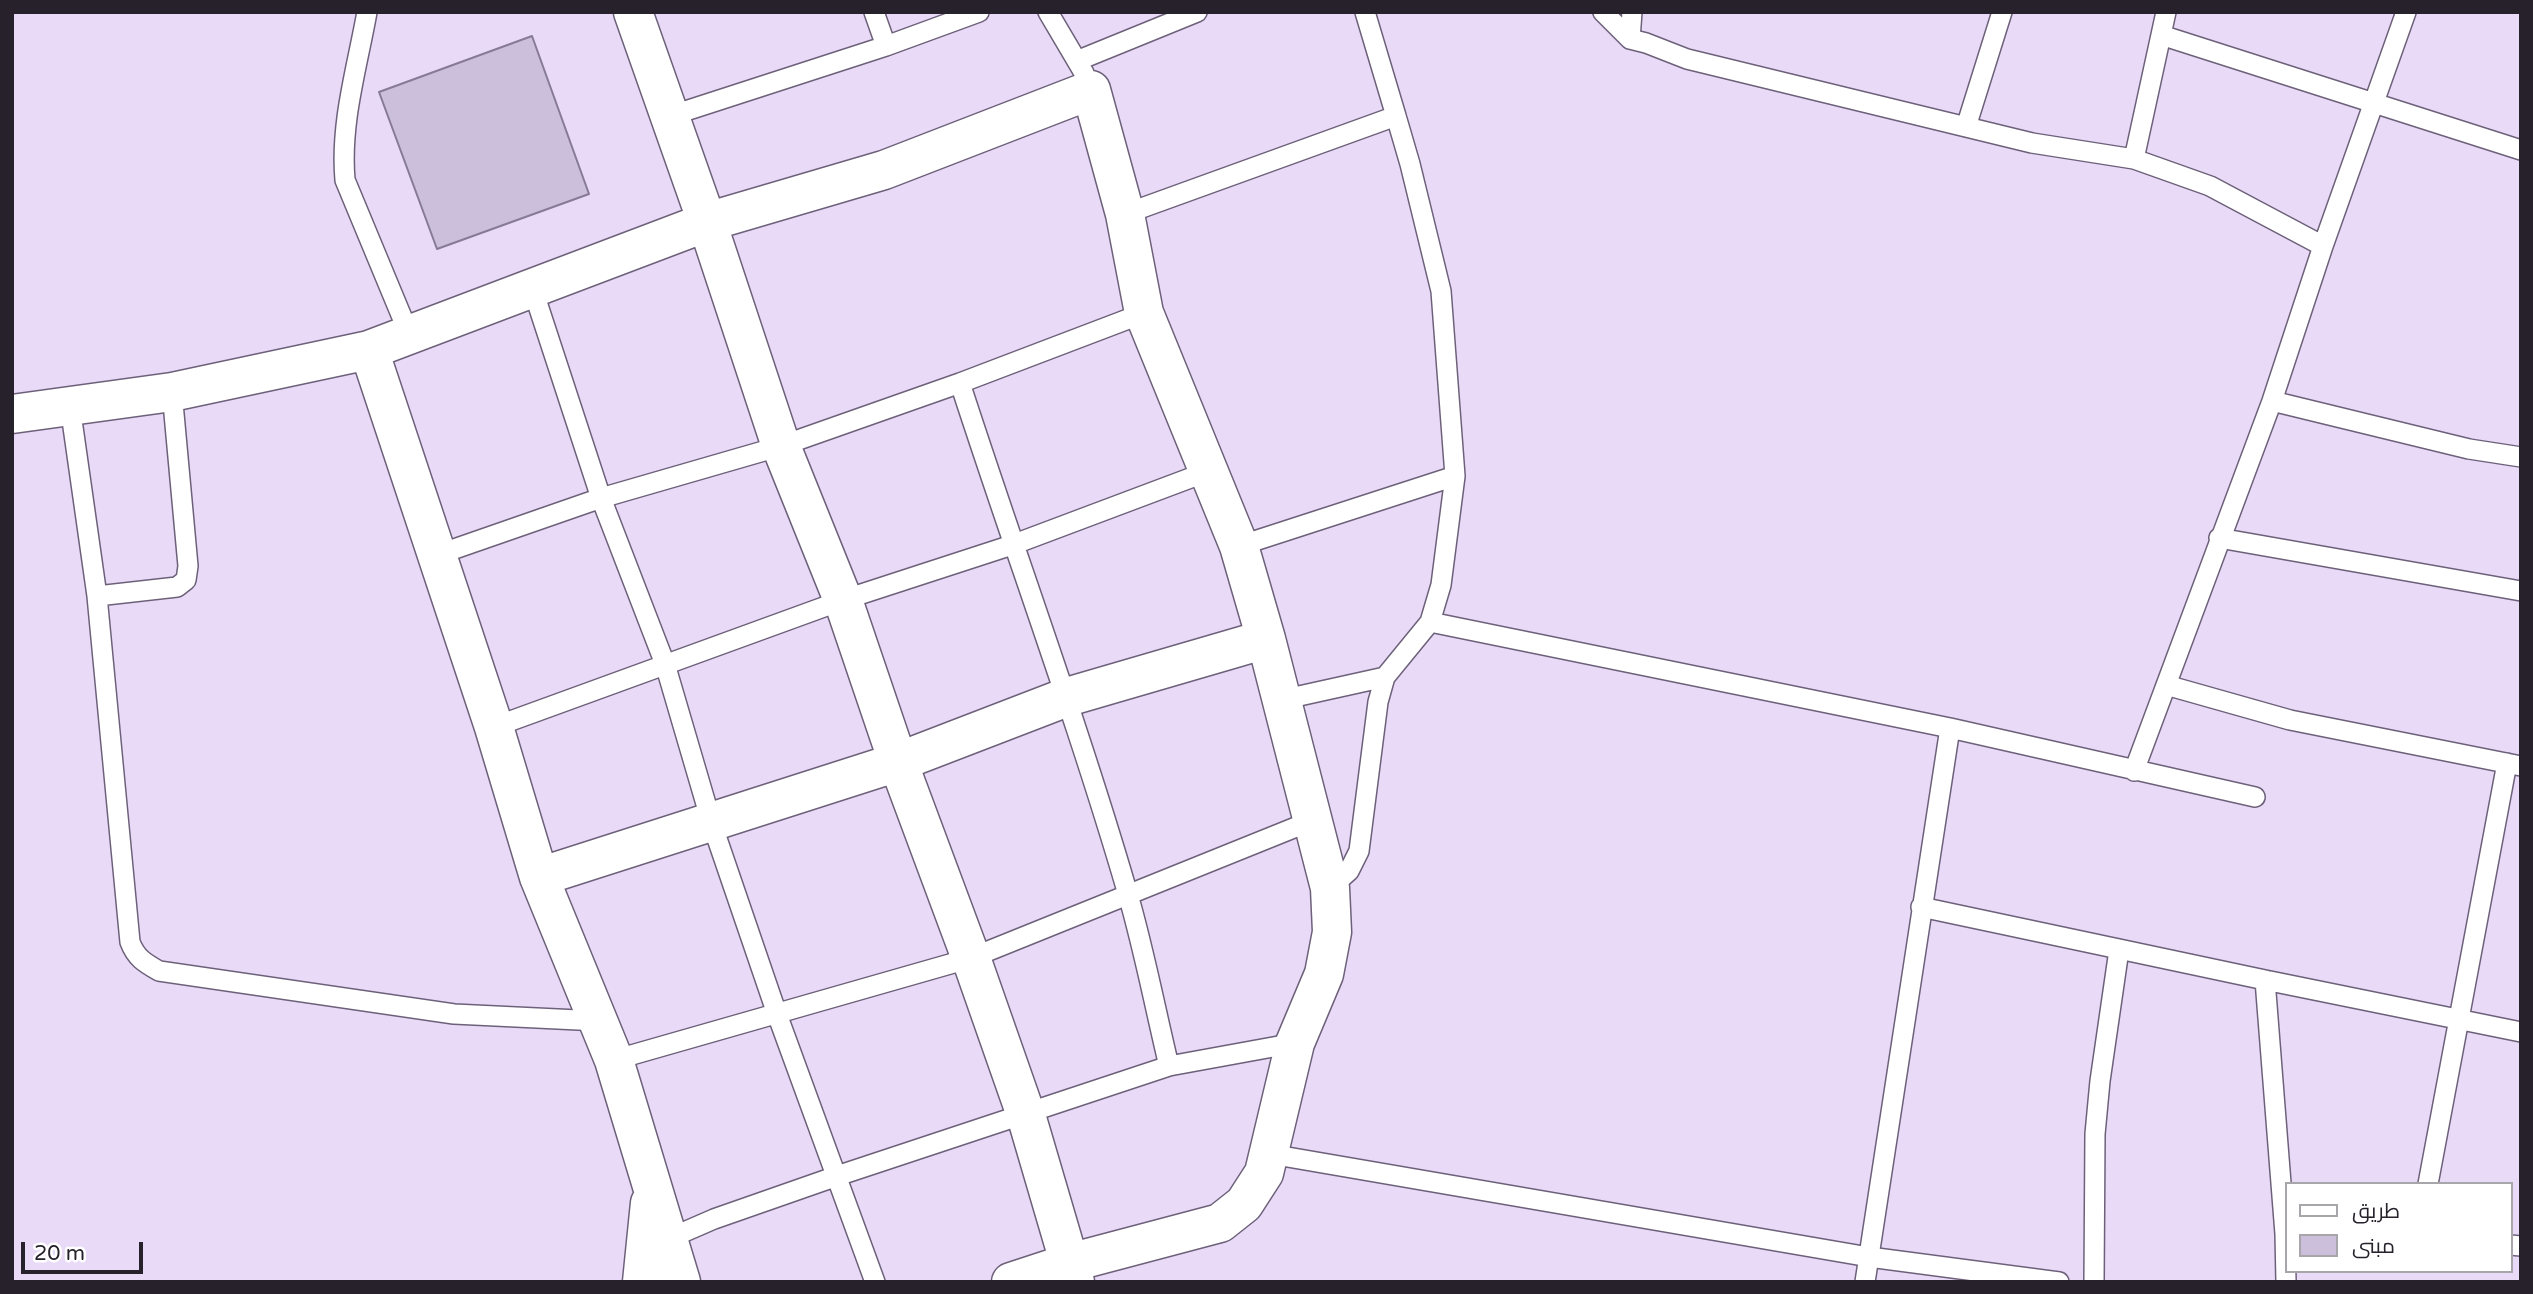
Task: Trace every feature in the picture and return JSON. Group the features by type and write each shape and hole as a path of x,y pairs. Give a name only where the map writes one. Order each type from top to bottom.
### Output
{"street":[{"path":"633,12 707,222 781,446 843,600 898,762 1026,1115 1072,1272"},
{"path":"12,414 172,392 369,350 707,222 884,170 1085,75 1125,214 1144,313 1239,546 1266,639 1330,888 1332,932 1324,974 1295,1043 1264,1173 1244,1204 1220,1223 1072,1272 1011,1282"},
{"path":"369,350 494,727 539,877 614,1060 681,1282"},
{"path":"539,877 898,762 1067,697 1266,639"},
{"path":"642,1282 651,1187"}],"lane":[{"path":"367,12 346,121 343,155 345,180 409,334"},
{"path":"874,12 886,46"},
{"path":"670,116 886,46 979,12"},
{"path":"1048,12 1085,75 1197,12"},
{"path":"1330,888 1349,871 1359,851 1378,702 1385,677 1430,622 1441,585 1455,476 1441,291 1410,164 1365,12"},
{"path":"1603,12 1630,39 1687,59 2032,143 2134,159 2210,186 2322,246"},
{"path":"1630,39 1633,12"},
{"path":"1966,127 2001,12"},
{"path":"2134,159 2166,12"},
{"path":"2134,771 2272,401 2322,246 2406,12"},
{"path":"2161,35 2521,150"},
{"path":"1125,214 1396,116"},
{"path":"533,287 601,498 665,664 711,821 777,1014 875,1282"},
{"path":"436,555 601,498 781,446 960,383 1144,313"},
{"path":"960,383 1067,697 1128,894 1169,1066"},
{"path":"97,596 177,587 186,580 188,566 172,392"},
{"path":"2272,401 2469,449 2521,457"},
{"path":"70,406 97,596 130,942 140,960 159,971 454,1014 599,1021"},
{"path":"494,727 843,600 1013,545 1209,471"},
{"path":"1239,546 1455,476"},
{"path":"2219,538 2521,591"},
{"path":"1430,622 1950,728 2255,797"},
{"path":"1281,700 1385,677"},
{"path":"2166,685 2290,720 2514,765 2428,1182"},
{"path":"1865,1282 1950,728"},
{"path":"614,1060 971,958 1311,821"},
{"path":"1921,907 2265,981 2521,1032"},
{"path":"2094,1282 2095,1133 2119,950"},
{"path":"2265,981 2284,1210"},
{"path":"668,1239 714,1219 837,1176 1169,1066 1295,1043"},
{"path":"1270,1154 1869,1257 2059,1282"}],"building":[{"path":"532,36 589,194 437,249 379,92"}]}
